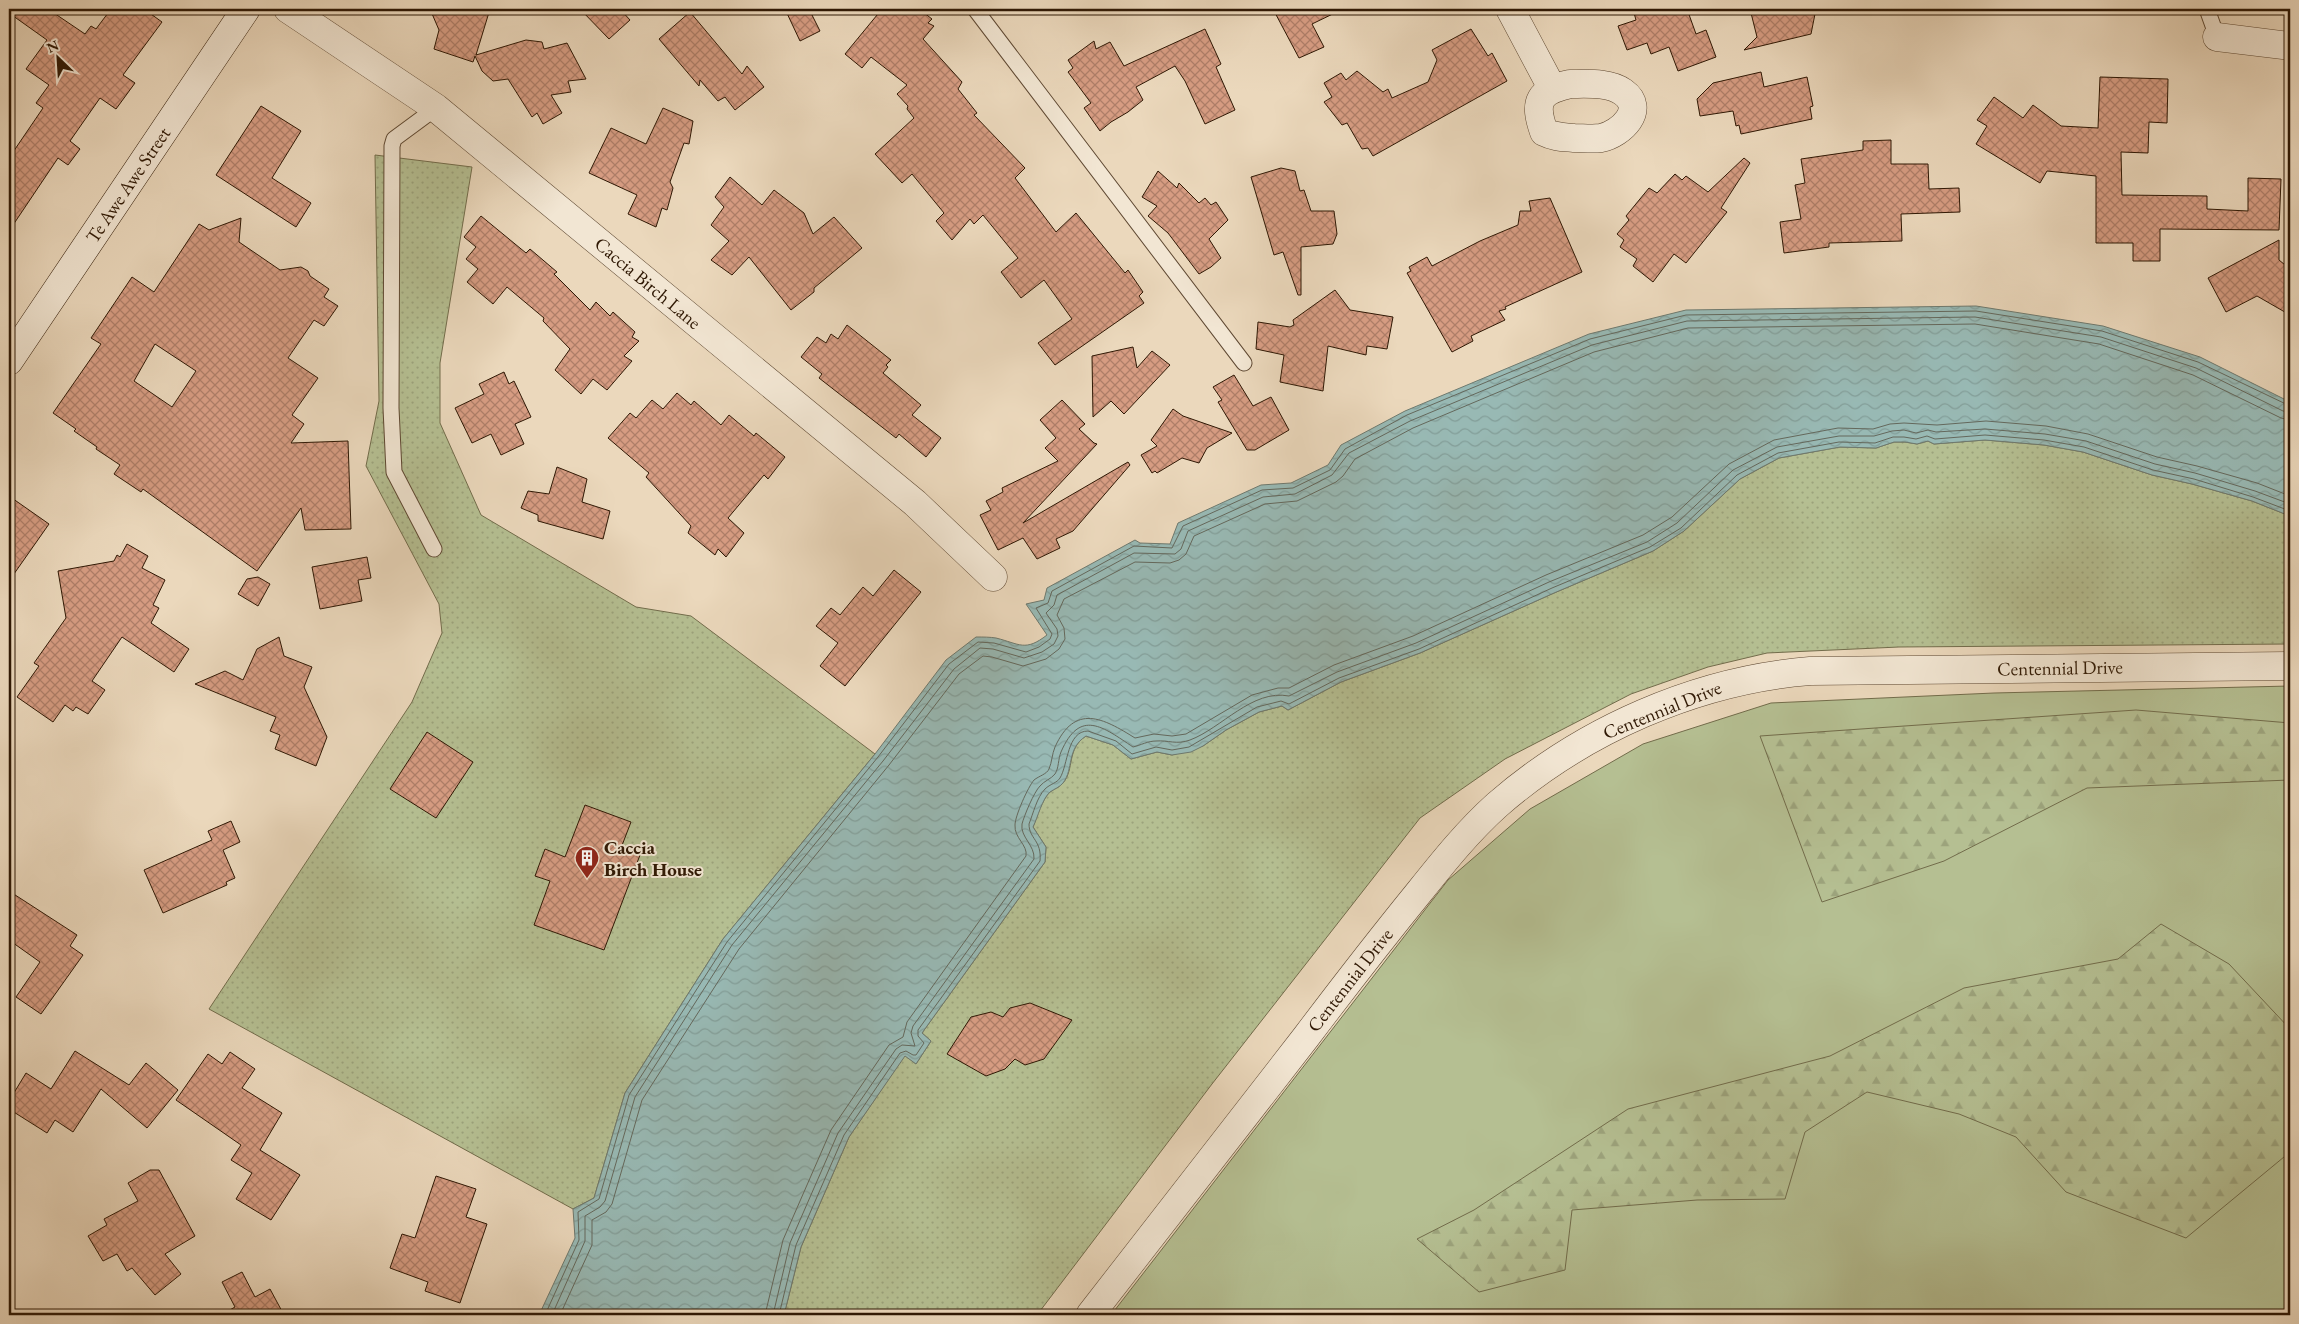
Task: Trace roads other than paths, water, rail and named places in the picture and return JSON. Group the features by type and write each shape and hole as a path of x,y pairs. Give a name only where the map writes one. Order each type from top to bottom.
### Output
{"street":[{"name":"Te Awe Awe Street","path":"9,361 246,9"},
{"name":"Caccia Birch Lane","path":"288,9 436,108 915,503 993,578"},
{"path":"1510,9 1552,88"},
{"path":"2217,37 2290,46"},
{"name":"Centennial Drive","path":"1090,1315 1388,930 1462,840 1496,805 1540,771 1594,737 1635,717 1686,697 1740,680 1775,674 1810,671 2290,666"}],"lane":[{"path":"975,9 1244,363"},
{"path":"2207,9 2217,37"},
{"path":"434,549 394,472 392,408 392,146 394,139 436,108"}],"water":[{"path":"1976,306 2103,326 2200,357 2290,402 2290,516 2252,501 2152,475 2083,452 2044,445 1985,440 1934,444 1928,441 1917,444 1894,442 1876,448 1840,447 1779,458 1740,479 1684,531 1653,551 1420,653 1341,682 1288,710 1282,706 1259,712 1191,752 1172,755 1157,752 1131,759 1113,745 1086,736 1080,741 1073,753 1063,783 1050,792 1045,799 1033,827 1046,847 1045,862 922,1033 931,1041 916,1064 905,1056 849,1137 801,1247 784,1315 539,1315 575,1238 573,1209 594,1198 625,1093 723,939 875,754 946,660 976,637 996,638 1022,645 1033,643 1047,635 1026,604 1044,600 1047,588 1135,540 1140,543 1170,544 1178,523 1261,485 1291,483 1328,465 1341,445 1405,411 1589,334 1686,310"}],"place":[{"name":"Caccia Birch House","path":"587,879"}]}
